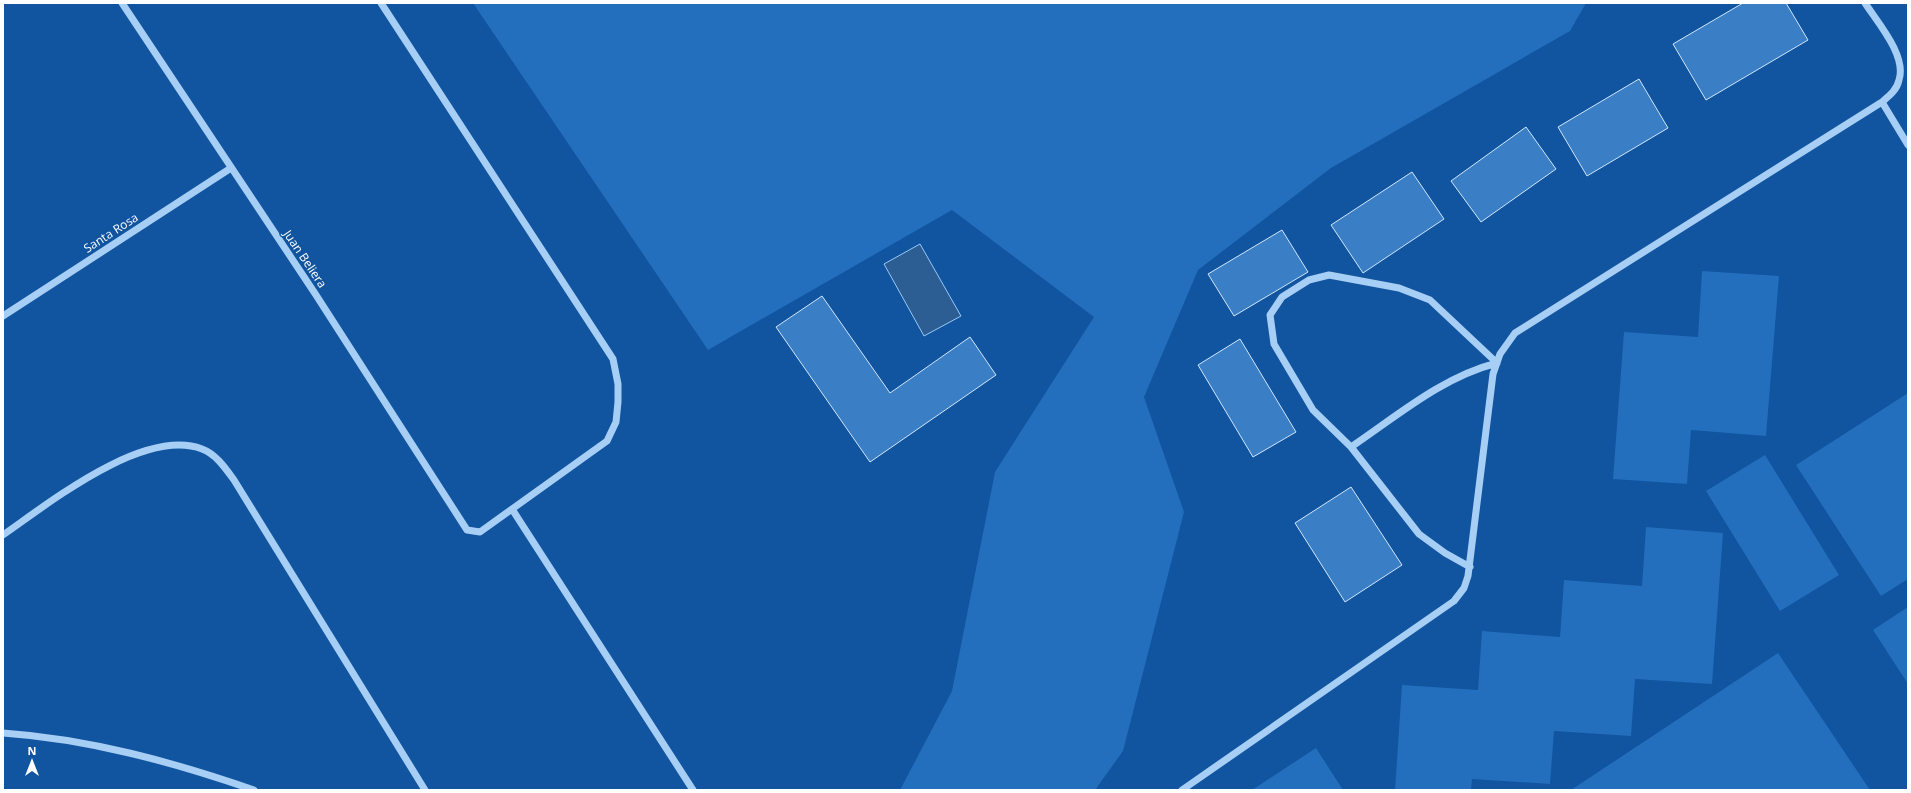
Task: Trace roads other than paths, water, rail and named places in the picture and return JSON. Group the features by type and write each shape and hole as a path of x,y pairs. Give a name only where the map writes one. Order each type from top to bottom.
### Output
{"street":[{"name":"Juan Beliera","path":"122,3 321,302 467,530 480,532 512,509"},
{"path":"381,3 613,359 618,384 618,402 616,422 607,441 512,509 693,790"},
{"path":"1182,790 1454,601 1464,588 1470,567 1493,374 1500,354 1515,333 1882,102 1894,90 1900,80 1900,65 1896,52 1865,3"},
{"path":"1882,102 1908,145"},
{"name":"Santa Rosa","path":"3,316 231,168"},
{"path":"1470,567 1445,553 1419,534 1351,447 1313,410 1274,344 1270,315 1282,297 1309,280 1329,275 1399,288 1430,300 1497,363"},
{"path":"1351,447 1446,383 1476,368 1497,363"},
{"path":"3,535 62,494 120,460 161,446 181,444 203,449 222,464 234,480 424,790"},
{"path":"3,733 32,735 123,751 196,770 254,790"}]}
